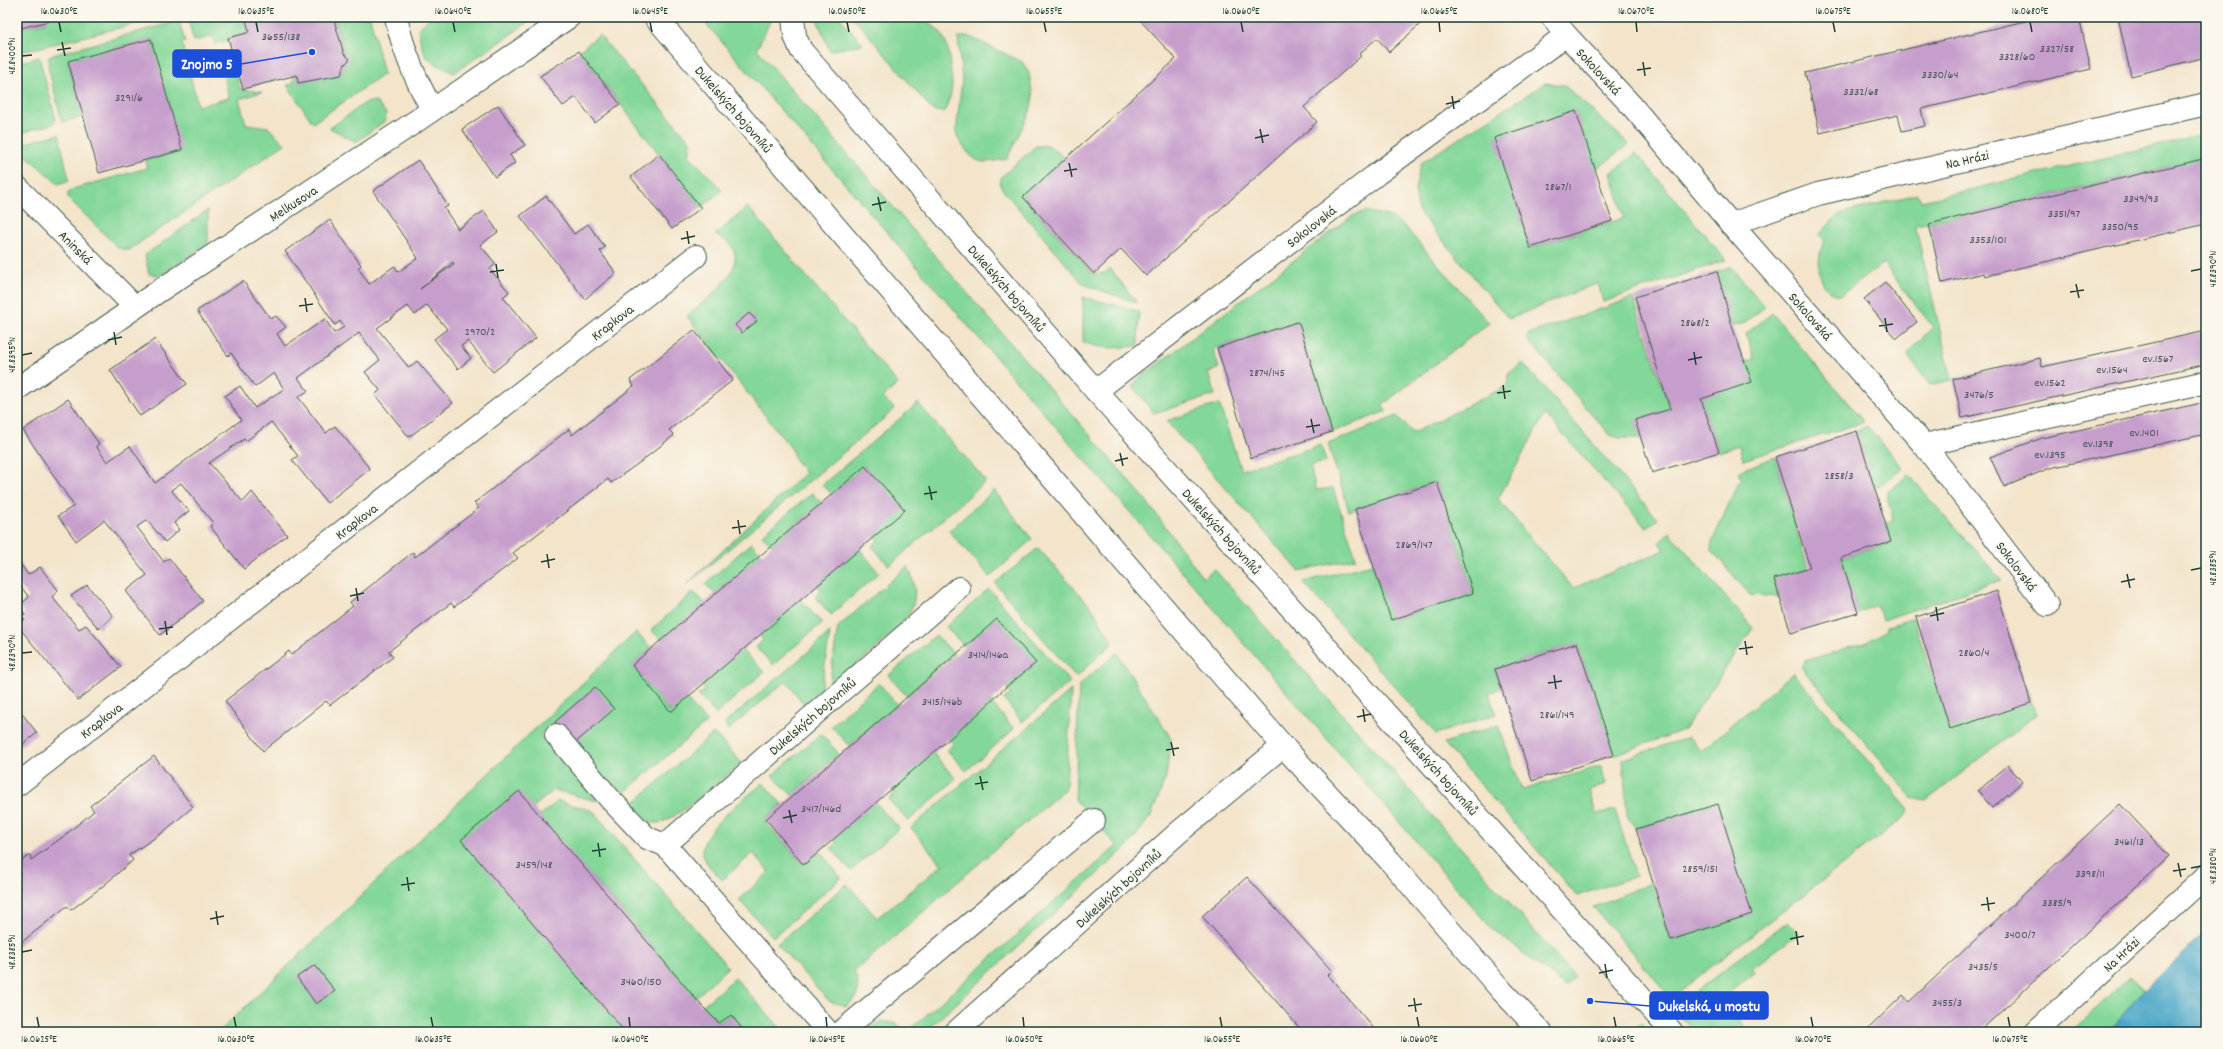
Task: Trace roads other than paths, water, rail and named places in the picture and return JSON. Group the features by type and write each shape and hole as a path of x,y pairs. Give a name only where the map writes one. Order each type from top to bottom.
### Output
{"street":[{"path":"396,17 402,43 409,63 417,83 432,109"},
{"name":"Melkusova","path":"17,389 135,307 406,128 568,17"},
{"name":"Dukelských bojovníků","path":"655,17 1282,746 1390,861 1502,991 1541,1032"},
{"name":"Dukelských bojovníků","path":"793,17 795,36 801,50 1096,391 1672,1032"},
{"name":"Sokolovská","path":"1552,17 1566,35 1632,106 1731,224 1924,445 2047,605"},
{"name":"Sokolovská","path":"1096,391 1377,174 1566,35"},
{"name":"Na Hrázi","path":"1731,224 1818,194 2206,104"},
{"name":"Aninská","path":"17,187 135,307"},
{"name":"Krapkova","path":"17,785 696,256"},
{"path":"1924,445 2206,382"},
{"name":"Dukelských bojovníků","path":"665,845 958,588"},
{"path":"556,735 610,799 647,838 665,845 828,1032"},
{"name":"Dukelských bojovníků","path":"956,1032 1179,832 1282,746"},
{"path":"841,1032 1094,820"},
{"name":"Na Hrázi","path":"2036,1032 2206,876"}],"water":[{"path":"2206,932 2206,1032 2110,1032 2144,989"}],"place":[{"name":"Znojmo 5","path":"312,52"},
{"name":"Dukelská, u mostu","path":"1590,1001"}]}
